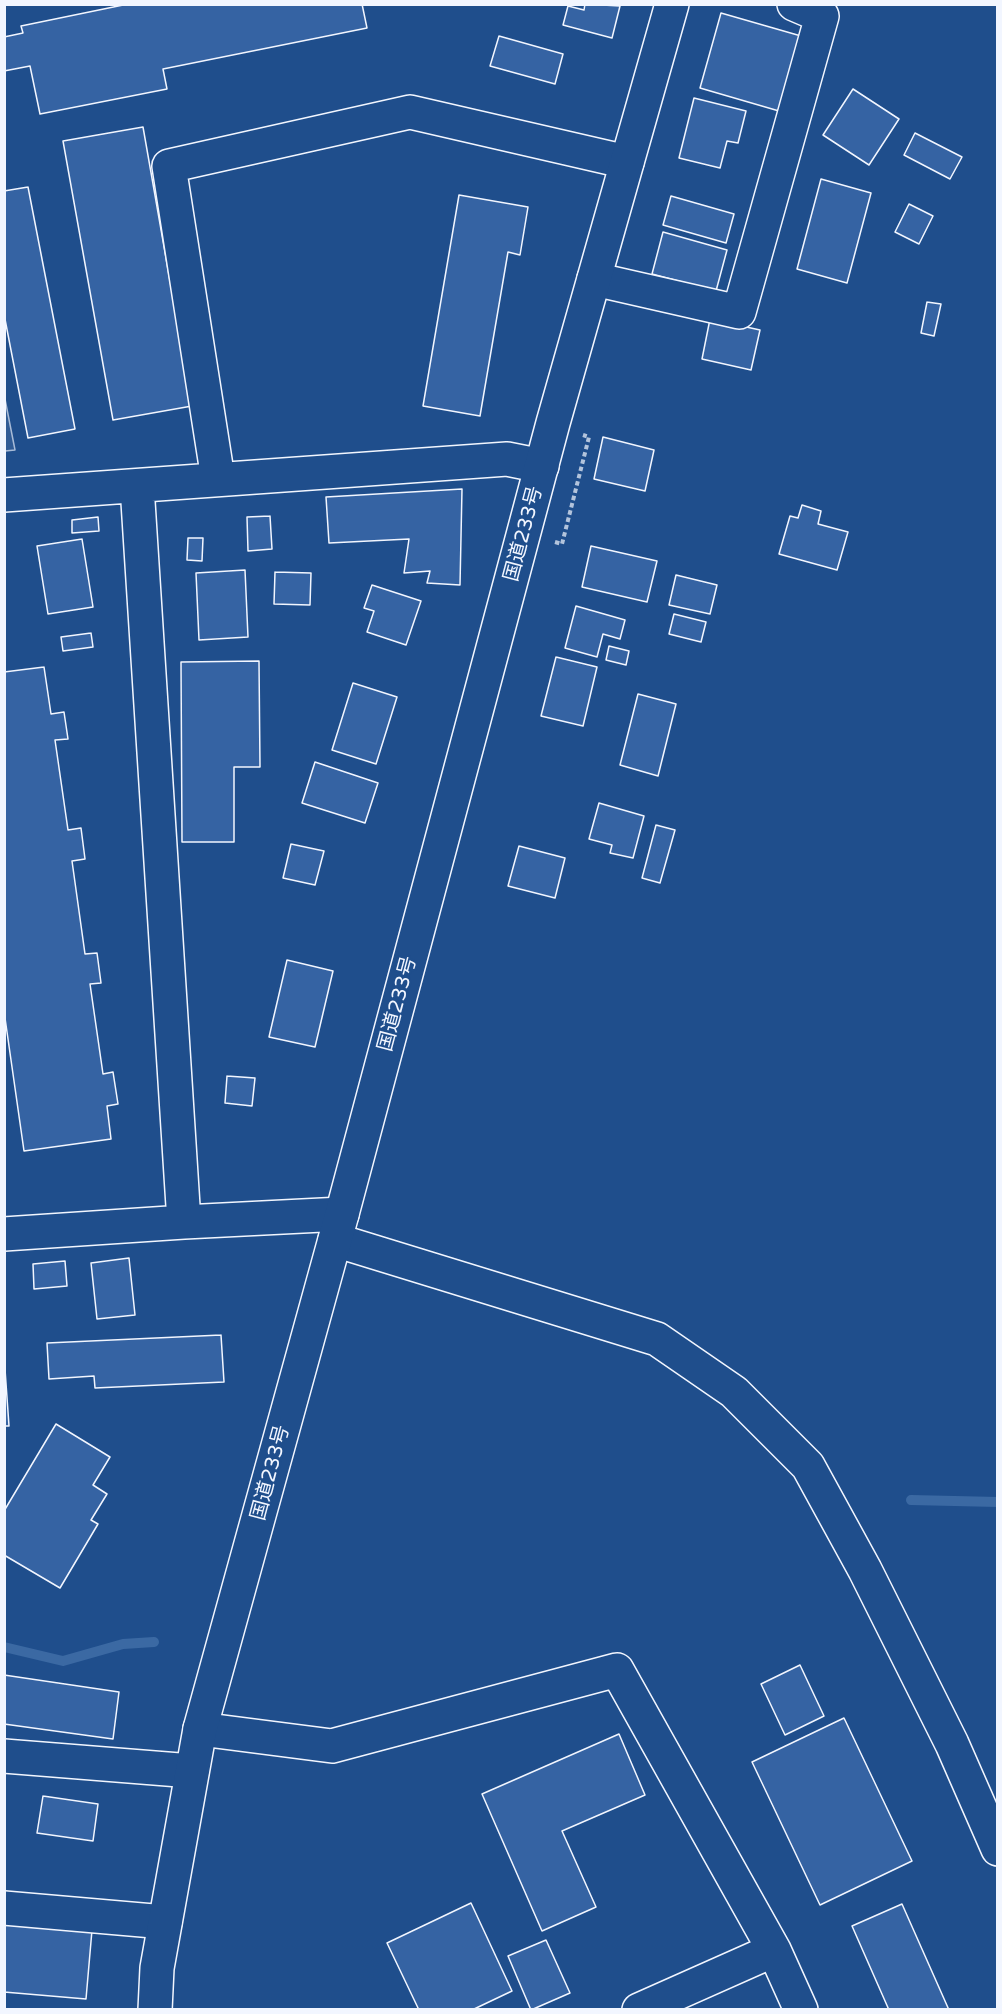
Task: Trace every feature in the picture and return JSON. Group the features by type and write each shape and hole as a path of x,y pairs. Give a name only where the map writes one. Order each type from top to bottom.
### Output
{"main road":[{"name":"国道233号","path":"155,2010 156,1968 200,1729 339,1227 542,466 672,4"},
{"path":"594,279 739,312 822,16 794,4"},
{"path":"218,479 169,166 410,112 627,162"},
{"path":"4,495 507,459 542,466"},
{"path":"137,486 184,1222"},
{"path":"4,1234 184,1222 339,1227 657,1339 734,1392 808,1466 865,1570 952,1744 998,1849"},
{"path":"200,1729 332,1746 617,1670 774,1950 801,2010"},
{"path":"4,1756 192,1771"},
{"path":"4,1908 165,1922"},
{"path":"639,2010 774,1950"}],"shaded area":[{"path":"4,394 15,450 4,451"}],"building":[{"path":"128,4 362,4 367,28 163,69 167,89 40,114 30,66 4,71 4,37 23,33 21,26"},
{"path":"585,4 620,6 612,38 563,25 568,6 584,10"},
{"path":"721,13 801,36 779,111 700,88"},
{"path":"499,36 563,54 555,84 490,66"},
{"path":"853,89 899,119 869,165 823,135"},
{"path":"694,98 746,111 738,143 727,141 720,168 679,158"},
{"path":"143,127 192,406 113,420 63,141"},
{"path":"915,133 962,157 950,179 904,155"},
{"path":"821,179 871,193 847,283 797,269"},
{"path":"28,187 75,429 28,438 4,314 4,191"},
{"path":"459,195 528,207 520,255 508,252 480,416 423,406"},
{"path":"671,196 734,214 726,243 663,225"},
{"path":"909,204 933,216 919,244 895,232"},
{"path":"663,232 727,250 716,291 652,274"},
{"path":"927,302 941,304 934,336 921,333"},
{"path":"710,319 760,330 751,370 702,359"},
{"path":"603,437 654,450 645,491 594,479"},
{"path":"462,489 460,585 427,583 430,571 404,573 409,539 329,543 326,497"},
{"path":"802,505 821,511 818,524 848,532 837,570 779,554 790,516 798,518"},
{"path":"270,516 272,549 248,551 247,517"},
{"path":"98,517 99,531 72,533 72,520"},
{"path":"188,538 203,538 202,561 187,560"},
{"path":"82,539 93,607 48,614 37,546"},
{"path":"591,546 657,561 647,602 582,587"},
{"path":"245,570 248,637 199,640 196,573"},
{"path":"275,572 311,573 310,605 274,604"},
{"path":"676,575 717,585 710,614 669,605"},
{"path":"372,585 421,601 406,645 367,632 374,611 364,608"},
{"path":"576,606 625,620 620,639 603,634 597,657 565,648"},
{"path":"674,614 706,622 701,642 669,634"},
{"path":"91,633 93,647 63,651 61,637"},
{"path":"609,646 629,651 626,665 606,660"},
{"path":"556,657 597,667 583,726 541,716"},
{"path":"259,661 260,767 234,767 234,842 182,842 181,662"},
{"path":"44,667 51,714 64,712 68,739 55,740 68,830 81,828 85,859 72,861 85,954 97,953 101,983 90,984 103,1074 113,1072 118,1104 107,1106 111,1139 24,1151 4,1011 4,672"},
{"path":"353,683 397,697 376,764 332,750"},
{"path":"638,694 676,704 658,776 620,765"},
{"path":"315,762 378,783 365,823 302,803"},
{"path":"599,803 644,816 633,858 610,853 612,845 589,839"},
{"path":"656,825 675,830 660,883 642,878"},
{"path":"291,844 324,851 315,885 283,878"},
{"path":"519,846 565,858 555,898 508,886"},
{"path":"287,960 333,971 315,1047 269,1037"},
{"path":"227,1076 255,1078 252,1106 225,1103"},
{"path":"129,1258 135,1315 97,1319 91,1263"},
{"path":"65,1261 67,1286 34,1289 33,1264"},
{"path":"221,1335 224,1382 95,1388 94,1376 49,1379 47,1343"},
{"path":"4,1355 9,1426 4,1426"},
{"path":"56,1424 110,1457 93,1485 107,1494 91,1520 98,1524 60,1588 4,1555 4,1511"},
{"path":"800,1665 824,1716 785,1735 761,1684"},
{"path":"4,1675 119,1692 113,1739 4,1724"},
{"path":"844,1718 912,1861 820,1905 752,1762"},
{"path":"619,1734 645,1795 562,1831 596,1907 542,1931 482,1794"},
{"path":"43,1796 98,1804 93,1841 37,1833"},
{"path":"471,1903 512,1991 472,2010 419,2010 387,1943"},
{"path":"902,1904 949,2010 889,2010 852,1926"},
{"path":"4,1923 92,1930 86,1999 4,1992"},
{"path":"546,1940 570,1993 531,2010 508,1956"}],"waterway":[{"path":"911,1500 998,1502"},
{"path":"4,1647 63,1661 123,1644 154,1642"}]}
